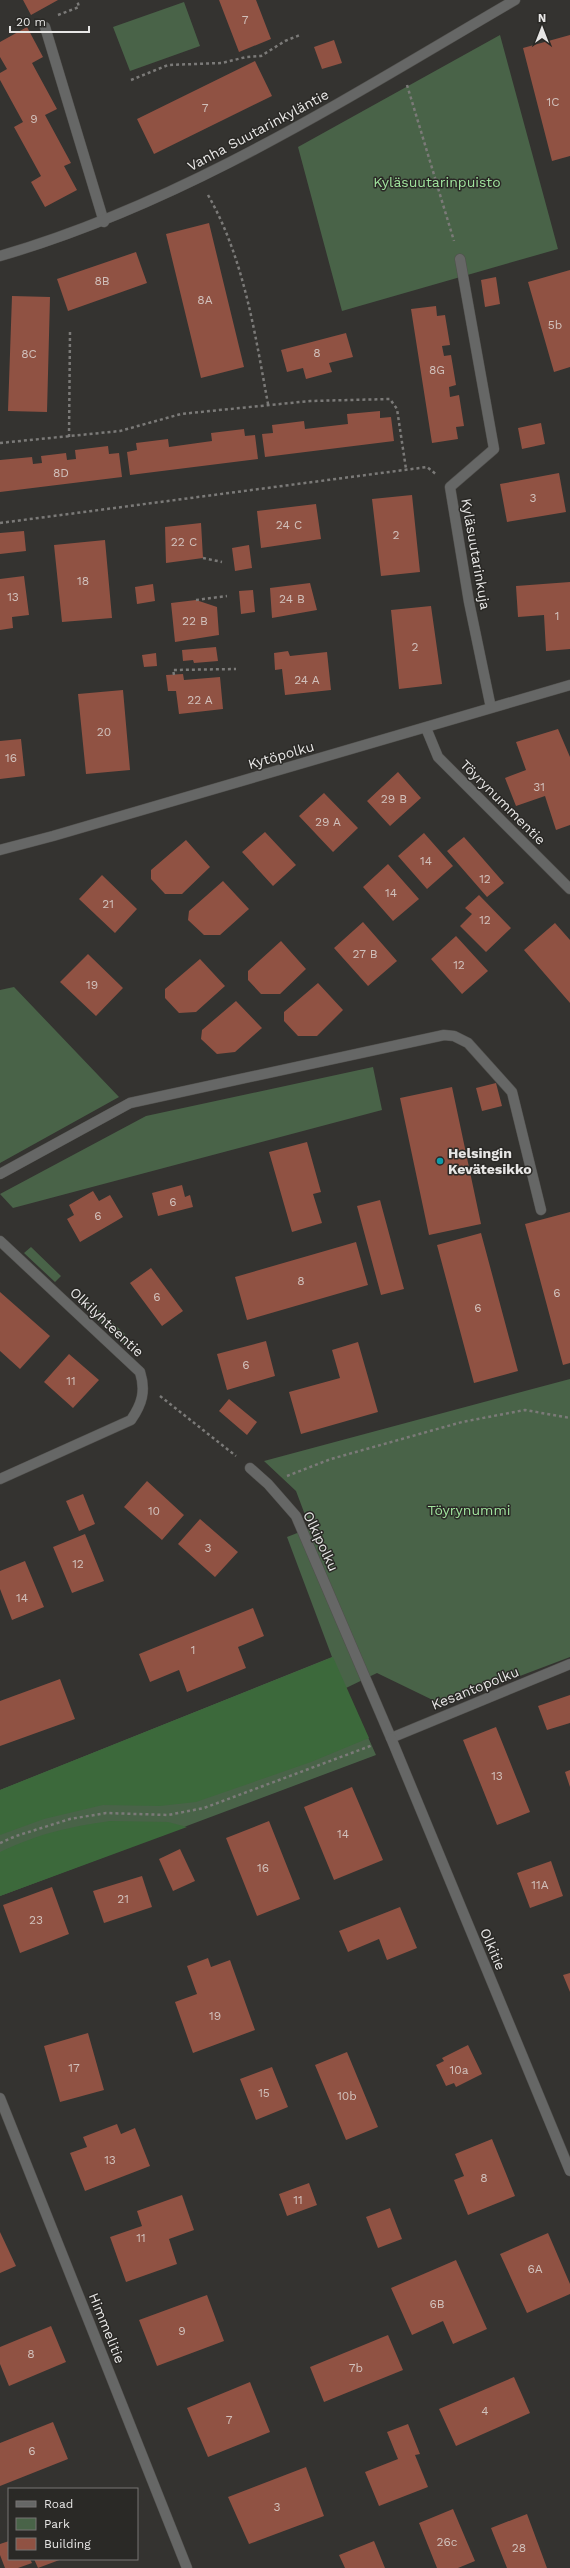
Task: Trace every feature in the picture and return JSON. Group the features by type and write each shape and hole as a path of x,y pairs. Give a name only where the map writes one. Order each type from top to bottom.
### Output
{"street":[{"name":"Vanha Suutarinkyläntie","path":"0,256 104,222 199,179 324,112 516,0"},
{"path":"45,26 104,222"},
{"name":"Kyläsuutarinkuja","path":"460,259 494,448 450,487 469,602 490,708"},
{"name":"Kytöpolku","path":"0,850 426,728 570,685"},
{"name":"Töyrynummentie","path":"426,728 438,757 570,889"},
{"path":"0,1174 130,1103 444,1035 454,1036 468,1043 512,1092 541,1210"},
{"name":"Olkilyhteentie","path":"0,1241 140,1372 144,1392"},
{"path":"0,1479 131,1420 140,1407 144,1392"},
{"name":"Olkipolku","path":"250,1468 268,1484 296,1516 391,1738"},
{"name":"Kesantopolku","path":"391,1738 570,1664"},
{"name":"Olkitie","path":"391,1738 570,2171"},
{"name":"Himmelitie","path":"0,2098 187,2568"}],"path":[{"path":"45,26 45,20 78,7 77,0"},
{"path":"131,80 168,65 222,63 246,57 261,56 285,41 300,35"},
{"path":"402,66 460,259"},
{"path":"199,179 218,212 235,254 256,342 268,404"},
{"path":"69,437 70,332"},
{"path":"0,442 69,437 120,431 181,414 268,404 390,399 397,409 406,469"},
{"path":"0,523 428,467 450,487"},
{"path":"203,558 222,562"},
{"path":"196,600 227,596"},
{"path":"174,675 174,670 236,669"},
{"path":"144,1392 163,1397 250,1468"},
{"path":"268,1484 331,1459 462,1422 525,1410 570,1418"},
{"path":"0,1843 70,1818 106,1813 168,1815 204,1808 391,1738"}],"green space":[{"path":"184,2 200,46 130,71 113,27"},
{"name":"Kyläsuutarinpuisto","path":"500,35 558,249 342,311 298,147"},
{"path":"14,987 119,1097 0,1163 0,990"},
{"path":"373,1067 382,1110 13,1208 0,1194 146,1116"},
{"path":"31,1247 61,1276 55,1282 24,1253"},
{"path":"81,1298 86,1298 126,1335 131,1345 128,1348 77,1302"},
{"name":"Töyrynummi","path":"570,1379 570,1657 443,1705 377,1673 346,1688 376,1755 0,1896 0,1790 332,1657 287,1537 310,1528 296,1491 264,1461"},
{"path":"333,1657 369,1738 311,1762 196,1802 160,1806 103,1805 44,1819 0,1835 0,1790"},
{"path":"110,1821 168,1822 187,1827 0,1896 0,1852 27,1840 54,1832"}],"building":[{"path":"23,0 58,0 31,15"},
{"path":"219,0 256,0 271,39 239,52"},
{"path":"27,27 43,57 32,63 57,109 45,115 71,163 64,166 77,190 45,207 31,182 41,176 14,127 23,122 0,80 0,73 7,69 0,57 0,42"},
{"path":"570,35 570,156 552,161 523,48"},
{"path":"334,40 342,63 322,69 314,47"},
{"path":"255,61 272,96 154,154 137,119"},
{"path":"209,223 244,367 201,378 166,234"},
{"path":"136,252 147,283 68,311 57,279"},
{"path":"570,270 570,367 554,372 528,282"},
{"path":"496,277 500,304 485,307 481,280"},
{"path":"12,296 50,297 47,412 8,411"},
{"path":"436,306 437,316 445,315 450,345 442,346 444,356 451,355 456,385 449,387 450,397 459,395 464,426 456,427 458,439 432,443 411,309"},
{"path":"346,333 353,357 329,363 332,372 306,379 303,368 287,372 281,350"},
{"path":"380,411 380,418 391,417 394,441 265,457 262,434 273,433 272,425 304,421 305,429 348,424 347,414"},
{"path":"541,423 545,444 522,449 518,428"},
{"path":"244,429 245,436 255,435 258,459 130,475 127,452 137,450 136,443 168,439 169,447 212,441 211,433"},
{"path":"108,446 109,454 119,453 122,477 0,492 0,460 32,457 33,464 42,463 41,456 66,453 67,460 76,459 75,450"},
{"path":"559,473 566,512 507,522 500,484"},
{"path":"412,495 420,572 381,576 372,499"},
{"path":"316,504 321,539 261,548 257,511"},
{"path":"201,523 203,558 166,563 165,527"},
{"path":"24,531 26,551 0,554 0,533"},
{"path":"105,540 112,618 62,622 54,545"},
{"path":"249,545 252,568 235,571 232,548"},
{"path":"24,576 29,615 12,617 13,628 0,630 0,579"},
{"path":"570,582 570,649 546,651 544,615 518,617 516,586"},
{"path":"310,583 317,610 272,618 270,588"},
{"path":"153,584 155,601 137,604 135,587"},
{"path":"253,590 255,612 241,614 239,591"},
{"path":"196,600 217,607 219,635 175,642 171,603"},
{"path":"431,606 442,684 399,689 391,610"},
{"path":"216,647 218,661 194,663 193,660 183,661 182,650"},
{"path":"288,651 290,656 327,652 331,690 285,695 282,669 275,670 274,653"},
{"path":"156,653 157,666 144,667 142,655"},
{"path":"183,674 184,680 220,677 223,709 179,714 176,691 168,691 166,675"},
{"path":"123,690 130,770 86,774 78,694"},
{"path":"558,729 570,757 570,825 556,830 545,796 516,806 505,778 526,770 516,742"},
{"path":"21,739 25,776 0,779 0,741"},
{"path":"398,772 421,798 390,826 367,801"},
{"path":"324,793 358,828 333,852 299,816"},
{"path":"265,832 296,865 273,886 242,852"},
{"path":"424,833 453,866 427,889 398,856"},
{"path":"464,837 504,883 487,897 447,851"},
{"path":"186,840 210,867 182,894 165,894 151,879 151,870"},
{"path":"388,864 419,899 393,921 363,887"},
{"path":"102,875 137,909 115,933 79,899"},
{"path":"223,881 249,909 220,935 204,935 188,920 189,911"},
{"path":"479,895 511,928 486,952 460,926 472,914 465,908"},
{"path":"363,922 397,961 368,986 334,948"},
{"path":"555,923 570,940 570,1003 524,950"},
{"path":"456,936 488,971 462,994 431,959"},
{"path":"281,941 306,969 280,994 261,994 248,980 248,971"},
{"path":"88,954 123,988 96,1016 60,982"},
{"path":"200,959 225,986 196,1012 179,1013 165,998 165,989"},
{"path":"318,983 343,1010 317,1036 298,1036 284,1021 284,1012"},
{"path":"236,1001 262,1028 235,1052 217,1054 201,1039 202,1030"},
{"path":"496,1083 502,1106 482,1111 476,1088"},
{"name":"Helsingin Kevätesikko","path":"452,1087 481,1224 429,1235 400,1098"},
{"path":"307,1142 321,1192 313,1194 322,1223 292,1232 269,1152"},
{"path":"182,1185 185,1197 190,1195 193,1207 158,1216 152,1193"},
{"path":"93,1191 99,1201 110,1195 123,1217 80,1242 67,1219 74,1215 69,1205"},
{"path":"380,1200 404,1289 381,1295 357,1206"},
{"path":"570,1212 570,1363 563,1365 525,1224"},
{"path":"481,1233 518,1371 474,1383 437,1245"},
{"path":"356,1242 368,1285 247,1320 235,1277"},
{"path":"151,1268 183,1311 162,1326 130,1283"},
{"path":"0,1292 50,1336 20,1369 0,1351"},
{"path":"266,1341 275,1376 227,1390 217,1354"},
{"path":"358,1342 378,1412 301,1434 289,1392 340,1378 332,1350"},
{"path":"69,1354 99,1380 73,1408 44,1382"},
{"path":"229,1399 257,1422 247,1435 219,1411"},
{"path":"147,1481 184,1515 162,1540 124,1507"},
{"path":"83,1494 95,1524 79,1531 66,1501"},
{"path":"200,1519 238,1552 215,1577 178,1544"},
{"path":"85,1534 104,1581 72,1593 53,1547"},
{"path":"25,1561 44,1607 12,1620 0,1589 0,1571"},
{"path":"253,1608 264,1636 238,1647 246,1668 187,1692 179,1670 150,1682 139,1654"},
{"path":"60,1679 75,1719 0,1746 0,1701"},
{"path":"570,1695 570,1723 547,1730 538,1706"},
{"path":"496,1727 530,1812 497,1825 463,1740"},
{"path":"570,1770 570,1787 565,1772"},
{"path":"352,1787 383,1860 334,1880 304,1807"},
{"path":"269,1821 300,1899 257,1916 226,1838"},
{"path":"180,1849 195,1881 173,1891 159,1859"},
{"path":"551,1861 563,1896 530,1908 517,1873"},
{"path":"142,1876 152,1907 104,1923 93,1891"},
{"path":"52,1887 69,1934 20,1953 3,1905"},
{"path":"400,1907 417,1948 387,1960 379,1939 348,1952 339,1931"},
{"path":"208,1958 211,1967 230,1960 255,2030 193,2053 175,2002 197,1994 187,1966"},
{"path":"570,1973 570,1992 563,1975"},
{"path":"88,2033 104,2090 60,2102 44,2046"},
{"path":"468,2045 482,2074 456,2087 454,2083 446,2086 436,2065 444,2061 442,2058"},
{"path":"347,2052 378,2127 346,2140 315,2065"},
{"path":"272,2067 288,2107 256,2120 240,2079"},
{"path":"117,2124 121,2134 135,2128 150,2166 85,2191 70,2153 87,2147 83,2137"},
{"path":"492,2139 515,2196 468,2215 454,2180 464,2176 455,2154"},
{"path":"309,2183 317,2205 287,2216 279,2194"},
{"path":"182,2195 194,2230 169,2239 177,2264 126,2282 110,2237 142,2226 137,2211"},
{"path":"390,2208 402,2239 378,2248 366,2217"},
{"path":"0,2232 16,2266 0,2273"},
{"path":"548,2233 570,2284 570,2294 527,2313 500,2254"},
{"path":"456,2260 487,2329 453,2344 443,2321 412,2335 391,2288"},
{"path":"207,2295 224,2341 157,2366 139,2320"},
{"path":"51,2326 66,2362 9,2386 0,2364 0,2347"},
{"path":"388,2335 403,2370 324,2402 310,2367"},
{"path":"514,2377 530,2413 456,2446 439,2409"},
{"path":"250,2382 270,2432 208,2457 187,2408"},
{"path":"53,2422 68,2459 0,2486 0,2443"},
{"path":"408,2424 420,2454 415,2455 428,2487 379,2506 365,2472 398,2459 387,2432"},
{"path":"306,2467 324,2516 249,2544 228,2497"},
{"path":"453,2509 475,2561 458,2568 437,2568 419,2523"},
{"path":"527,2514 547,2568 507,2568 491,2528"},
{"path":"8,2541 8,2560 30,2560 32,2563 18,2568 5,2568 0,2555 0,2544"},
{"path":"374,2541 385,2568 345,2568 339,2555"},
{"path":"34,2560 59,2560 38,2568"}],"place":[{"name":"Helsingin Kevätesikko","path":"440,1161"}]}
